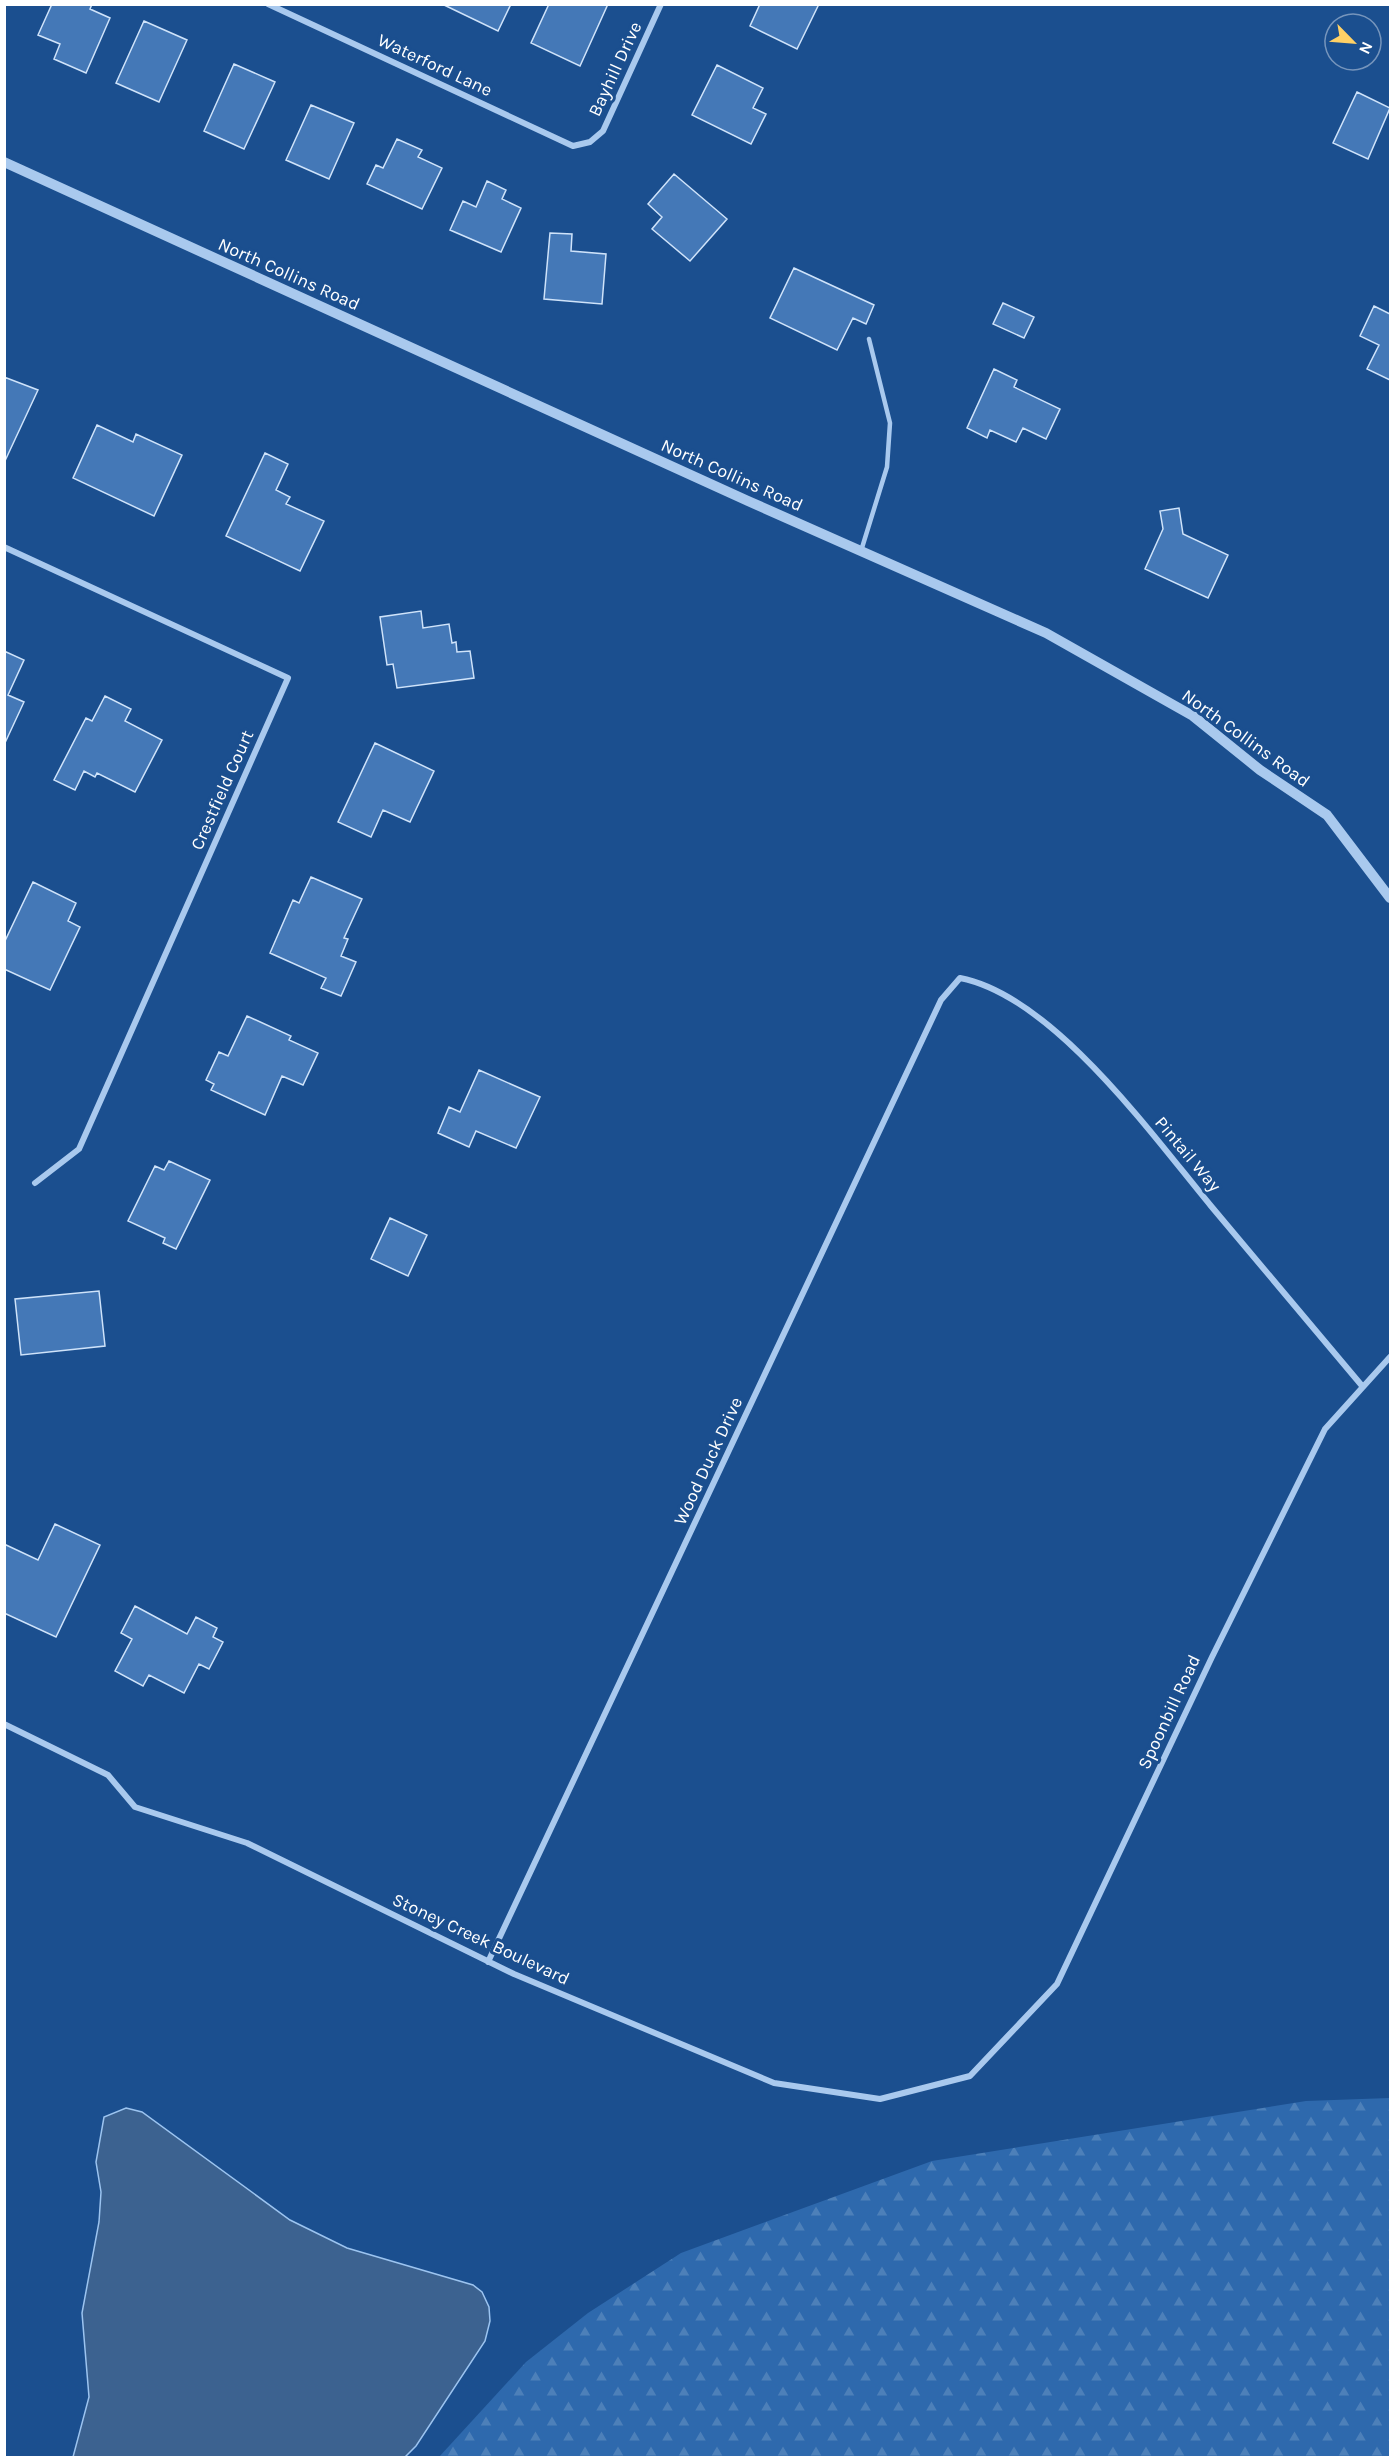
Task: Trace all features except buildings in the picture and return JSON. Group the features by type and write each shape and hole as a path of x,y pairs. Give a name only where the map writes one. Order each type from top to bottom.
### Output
{"street":[{"name":"Waterford Lane","path":"268,4 573,146 590,142"},
{"name":"Bayhill Drive","path":"590,142 603,131 661,4"},
{"name":"North Collins Road","path":"4,162 1046,633 1193,716 1260,770 1327,815 1390,898"},
{"name":"Crestfield Court","path":"4,547 288,678 79,1149 35,1183"},
{"name":"Pintail Way","path":"960,978 984,982 1038,1018 1099,1071 1363,1387"},
{"name":"Wood Duck Drive","path":"488,1962 941,1000 960,978"},
{"name":"Spoonbill Road","path":"970,2076 1057,1984 1212,1657 1325,1429 1390,1357"},
{"name":"Stoney Creek Boulevard","path":"4,1724 108,1775 135,1808 247,1843 488,1962 774,2083 880,2099 970,2076"}],"lane":[{"path":"861,550 887,466 890,423 869,339"}],"green space":[{"path":"1390,2098 1390,2457 439,2457 526,2362 588,2313 681,2253 932,2161 1306,2101"}],"shaded area":[{"path":"126,2108 142,2112 290,2220 347,2248 473,2285 482,2292 489,2307 490,2321 485,2341 416,2446 405,2457 73,2457 89,2397 82,2313 99,2222 101,2192 96,2162 104,2117"}]}
